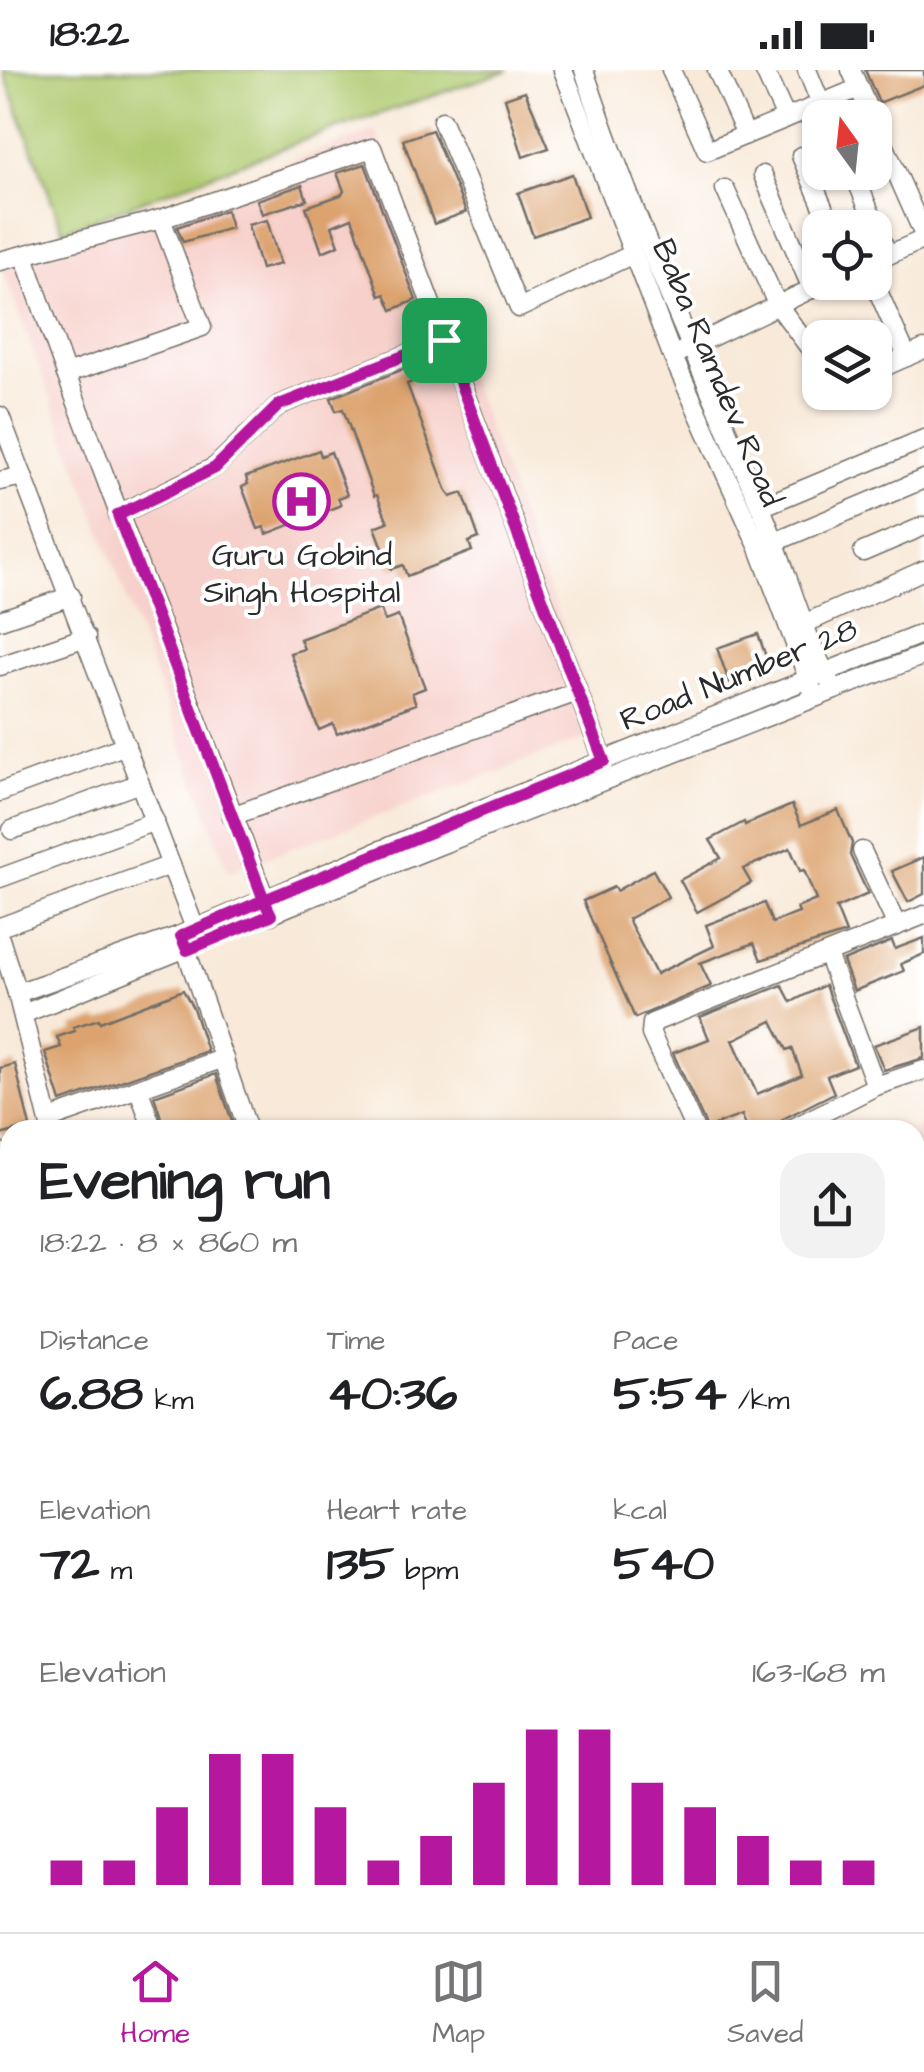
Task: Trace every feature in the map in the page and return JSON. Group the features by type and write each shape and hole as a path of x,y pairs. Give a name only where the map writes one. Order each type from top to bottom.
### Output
{"street":[{"name":"Baba Ramdev Road","path":"563,70 672,356 826,695"},
{"path":"584,70 691,347 806,623 816,678"},
{"path":"671,70 706,151 802,112"},
{"path":"717,70 746,135"},
{"path":"764,70 786,118"},
{"path":"806,70 819,100"},
{"path":"826,100 855,79"},
{"path":"442,121 518,308 633,254"},
{"path":"0,261 161,219 372,148 604,761"},
{"path":"801,156 824,210"},
{"path":"892,163 924,237 892,253"},
{"path":"763,174 802,252"},
{"path":"725,189 776,304 802,338"},
{"path":"66,374 202,327 161,219"},
{"path":"24,256 268,907"},
{"path":"672,356 802,293"},
{"path":"885,300 916,353 892,364"},
{"path":"118,515 215,468 279,405 444,340"},
{"path":"0,416 171,864 245,1120"},
{"path":"760,508 924,439"},
{"path":"0,482 23,476"},
{"path":"775,542 924,479"},
{"path":"863,552 924,526"},
{"path":"806,623 924,570"},
{"path":"0,620 70,596"},
{"name":"Road Number 28","path":"23,1014 604,761 924,633"},
{"path":"0,666 86,637"},
{"name":"Road Number 28","path":"268,907 425,850 924,655"},
{"path":"232,816 577,692"},
{"path":"0,792 126,745"},
{"path":"12,830 140,783"},
{"path":"0,878 155,821"},
{"path":"862,851 896,926"},
{"path":"0,927 171,864"},
{"path":"690,1120 650,1026 924,915"},
{"path":"0,940 49,1120"},
{"name":"Road Number 28","path":"17,993 191,940"},
{"path":"827,954 876,1086"},
{"path":"63,1120 224,1058"},
{"path":"809,1120 876,1086 924,1070"},
{"path":"139,1090 150,1120"}],"shaded area":[{"name":"Guru Gobind Singh Hospital","path":"376,130 602,732 229,872 3,270"}],"green space":[{"path":"3,70 509,70 317,135 63,231"}],"building":[{"path":"865,70 924,70 924,85 878,100"},
{"path":"525,91 549,148 523,157 505,98"},
{"path":"432,130 466,212 434,224 403,140"},
{"path":"365,164 416,300 392,310 385,294 380,296 352,218 332,226 339,245 322,252 306,207 341,195 344,191 337,173"},
{"path":"572,174 587,217 533,236 518,193"},
{"path":"302,185 307,200 262,214 257,200"},
{"path":"226,210 231,228 183,242 177,227"},
{"path":"267,220 280,264 261,269 248,225"},
{"path":"406,368 412,382 407,384 446,489 451,497 463,493 479,538 469,542 472,551 407,576 403,565 391,569 375,527 388,522 377,495 374,496 343,409 336,411 331,398"},
{"path":"319,450 321,456 331,452 347,495 338,498 341,505 267,534 264,527 258,529 242,487 248,484 246,477"},
{"path":"380,609 385,621 398,616 425,688 412,693 416,704 337,734 333,724 319,730 290,653 304,649 300,639"},
{"path":"758,634 770,668 729,682 717,648"},
{"path":"792,805 801,825 838,810 852,843 850,855 868,894 836,908 846,933 761,960 754,943 700,963 711,986 635,1018 583,901 614,887 616,891 653,870 668,897 628,919 656,974 714,946 706,925 764,903 772,923 799,913 797,908 816,900 790,848 743,869 751,883 697,912 680,880 721,858 710,840 744,822 745,825"},
{"path":"924,857 924,894 908,902 892,871"},
{"path":"924,938 924,954 901,964 904,971 854,991 843,961 892,941 895,949"},
{"path":"782,985 791,1002 825,985 855,1065 827,1076 834,1093 782,1120 744,1120 742,1115 729,1120 703,1120 673,1053 709,1039 700,1017","holes":["772,1021 787,1050 792,1048 802,1075 757,1094 733,1040"]},
{"path":"183,990 207,1051 61,1102 45,1052 61,1047 57,1037 75,1031 73,1027 99,1019 100,1022"},
{"path":"924,1027 924,1058 884,1070 874,1045"},
{"path":"15,1064 28,1120 0,1120 0,1068"},
{"path":"216,1074 232,1120 162,1120 154,1096"}],"place":[{"name":"Guru Gobind Singh Hospital","path":"302,501"}],"route":[{"path":"444,340 279,405 215,468 118,515 264,900 181,936 187,950 271,915 264,900 604,761 444,340"}]}
